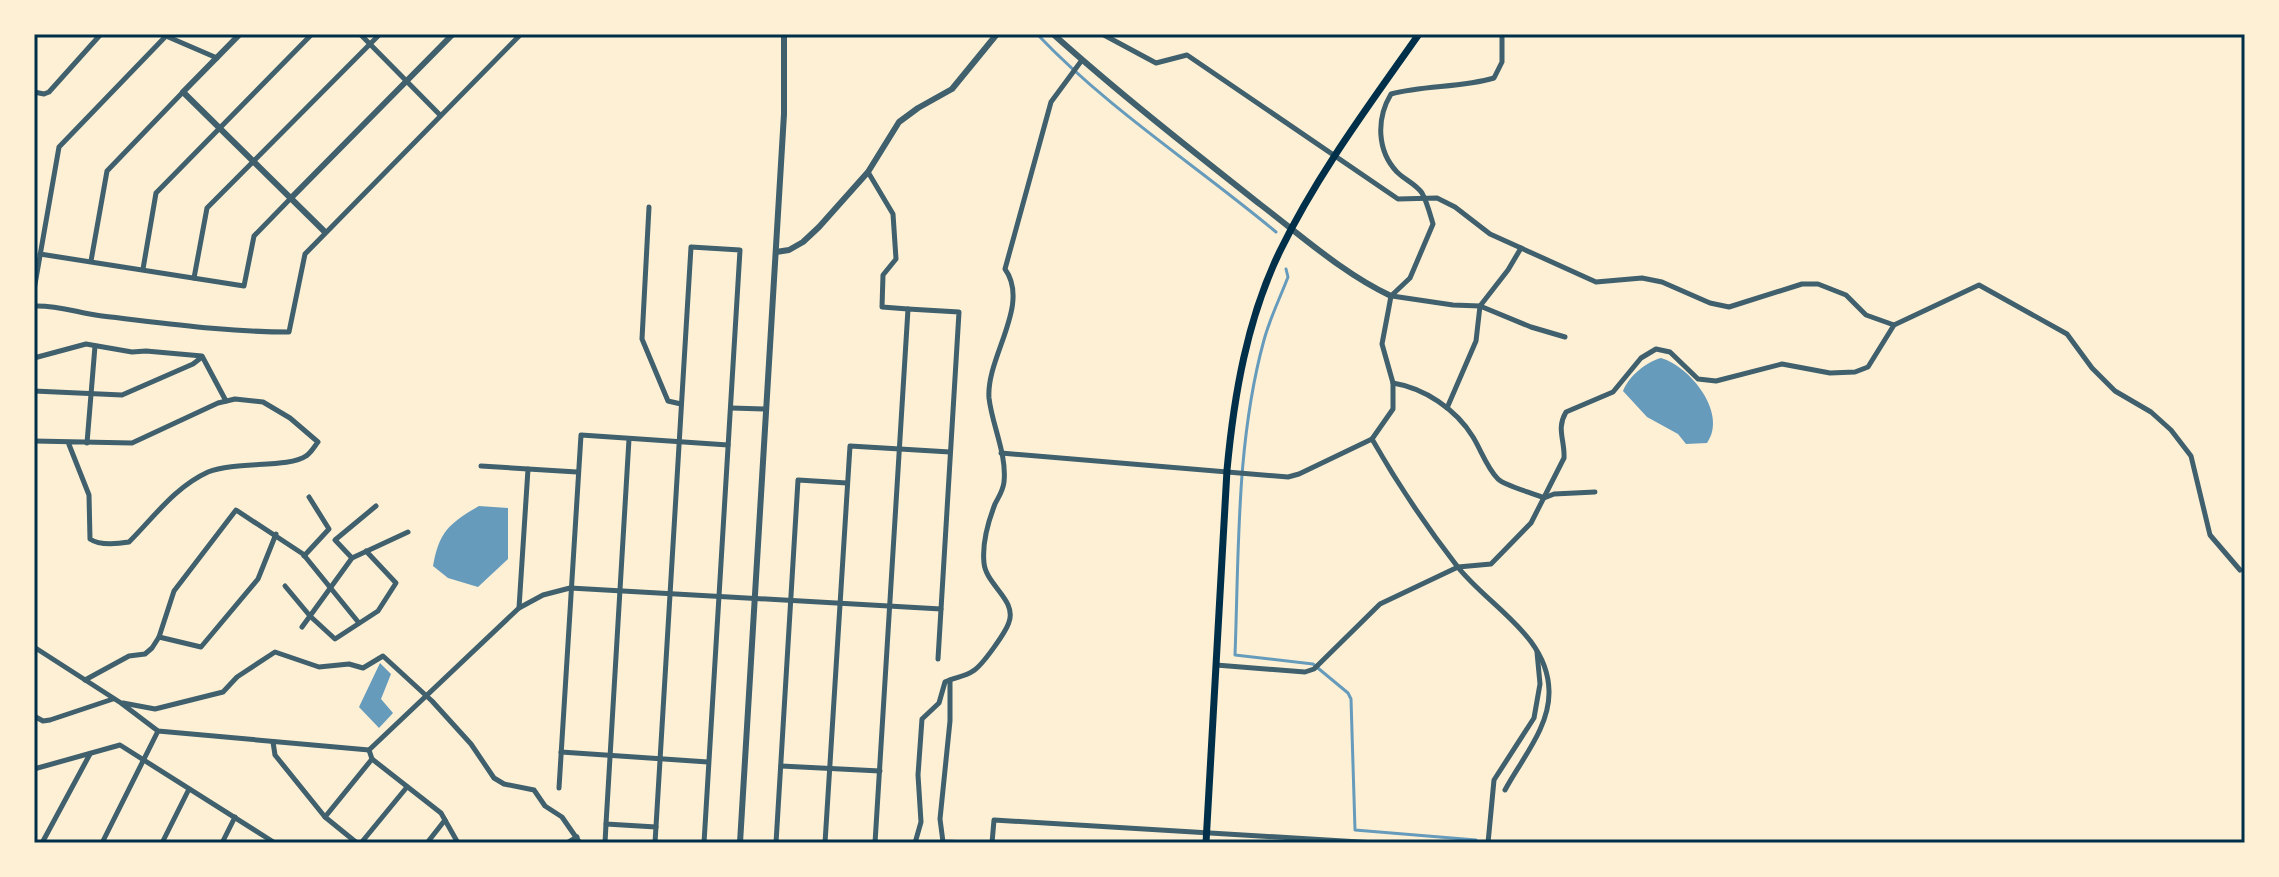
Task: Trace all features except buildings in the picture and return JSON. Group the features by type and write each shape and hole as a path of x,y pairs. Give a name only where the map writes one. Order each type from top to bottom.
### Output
{"main road":[{"path":"1206,843 1227,470 1232,419 1251,329 1270,275 1292,228 1334,156 1419,34"}],"street":[{"path":"34,92 49,92 101,34"},
{"path":"91,261 107,171 240,34"},
{"path":"143,269 156,193 312,34"},
{"path":"360,34 440,115"},
{"path":"194,278 207,208 380,34"},
{"path":"40,254 244,286 254,236 453,34"},
{"path":"34,306 52,305 88,314 234,332 289,332 305,254 521,34"},
{"path":"740,843 776,252 785,83 784,34"},
{"path":"776,252 789,250 803,242 868,172 899,122 952,89 997,34"},
{"path":"1053,34 1133,105 1366,284 1391,296 1480,306 1565,337"},
{"path":"1102,34 1156,63 1187,55 1398,199 1437,198 1455,207 1490,234 1596,282 1642,278 1662,282 1710,303 1729,307 1802,284 1818,284 1846,295 1866,315 1894,325"},
{"path":"1001,453 1288,477 1372,439 1393,409 1393,383 1382,344 1391,296 1410,278 1433,224 1419,189 1396,171 1383,151 1381,120 1384,106 1391,94 1494,78 1502,62 1502,34"},
{"path":"34,290 59,147 165,35 217,58"},
{"path":"915,843 921,822 918,775 922,719 939,703 945,682 978,668 1009,623 1009,606 988,578 983,552 991,515 1004,484 989,396 993,366 1012,306 1013,286 1005,269 1051,102 1082,60"},
{"path":"183,92 325,232"},
{"path":"868,172 893,214 896,259 883,275 882,307 959,312 938,659"},
{"path":"649,207 642,339 668,401 681,404"},
{"path":"655,843 691,247 740,250 704,843"},
{"path":"1447,408 1476,341 1480,306 1521,248"},
{"path":"1216,665 1305,672 1314,669 1380,604 1458,567 1491,564 1531,523 1564,458 1559,429 1566,412 1613,392 1641,358 1656,349 1670,352 1698,379 1716,381 1782,364 1830,373 1855,372 1868,367 1894,325 1979,285 2067,334 2092,368 2115,391 2151,412 2171,430 2191,456 2210,535 2240,570"},
{"path":"875,843 908,309"},
{"path":"34,358 86,344 132,352 202,356"},
{"path":"87,443 95,346"},
{"path":"34,391 122,395 193,364 202,356"},
{"path":"202,356 226,401"},
{"path":"1393,383 1417,390 1447,408 1471,434 1499,481 1544,498 1554,494 1595,492"},
{"path":"34,441 132,443 235,399 263,402 290,418 318,442 312,451 299,460 240,464 207,472 174,493 129,542 96,543 90,539 89,495 68,442"},
{"path":"731,408 766,409"},
{"path":"559,788 581,435 728,445"},
{"path":"605,843 629,439"},
{"path":"1372,439 1410,501 1458,567 1536,647 1544,662 1548,679 1547,711 1505,790"},
{"path":"825,843 850,446 950,452"},
{"path":"481,466 577,472"},
{"path":"519,608 528,469"},
{"path":"776,843 798,480 847,483"},
{"path":"304,556 329,529 309,497"},
{"path":"352,558 335,540 376,506"},
{"path":"85,680 129,656 145,654 159,637 174,591 236,510 276,534 304,556 359,623"},
{"path":"302,627 352,558 408,532"},
{"path":"159,637 201,647 258,579 276,534"},
{"path":"34,551 34,584"},
{"path":"285,586 310,616 335,639 378,611 396,583 366,551"},
{"path":"34,647 121,703 158,731 369,750 519,608 543,595 570,588 941,609"},
{"path":"1488,843 1494,780 1534,718 1540,684 1536,647"},
{"path":"121,703 155,709 223,692 237,677 275,652 319,667 349,664 363,668 383,656 471,744 494,778 504,784 534,790 545,806 562,817 578,840 567,843"},
{"path":"950,679 949,746 940,819 943,842 971,843"},
{"path":"34,716 43,721 50,720 114,699"},
{"path":"102,843 158,731"},
{"path":"273,742 275,755 325,817 359,843 407,787"},
{"path":"34,769 120,745 275,843"},
{"path":"369,750 372,759 441,813 458,843"},
{"path":"561,752 708,762"},
{"path":"42,843 90,754"},
{"path":"325,817 372,759"},
{"path":"781,766 880,771"},
{"path":"162,843 189,789"},
{"path":"222,843 235,817"},
{"path":"427,843 445,820"},
{"path":"992,843 994,820 1376,843"},
{"path":"606,824 656,827"}],"water":[{"path":"1661,358 1684,371 1703,393 1713,419 1707,443 1686,444 1678,434 1647,417 1623,391 1639,370"},
{"path":"479,506 508,508 508,559 478,587 448,578 433,566 447,529"},
{"path":"380,663 391,674 381,699 393,713 379,728 359,707"}],"waterway":[{"path":"1002,34 1012,34"},
{"path":"1037,34 1123,112 1276,232"},
{"path":"1286,269 1288,277 1264,340 1248,418 1240,497 1235,655 1313,664 1348,693 1351,699 1355,830 1476,840 1478,843"}]}
